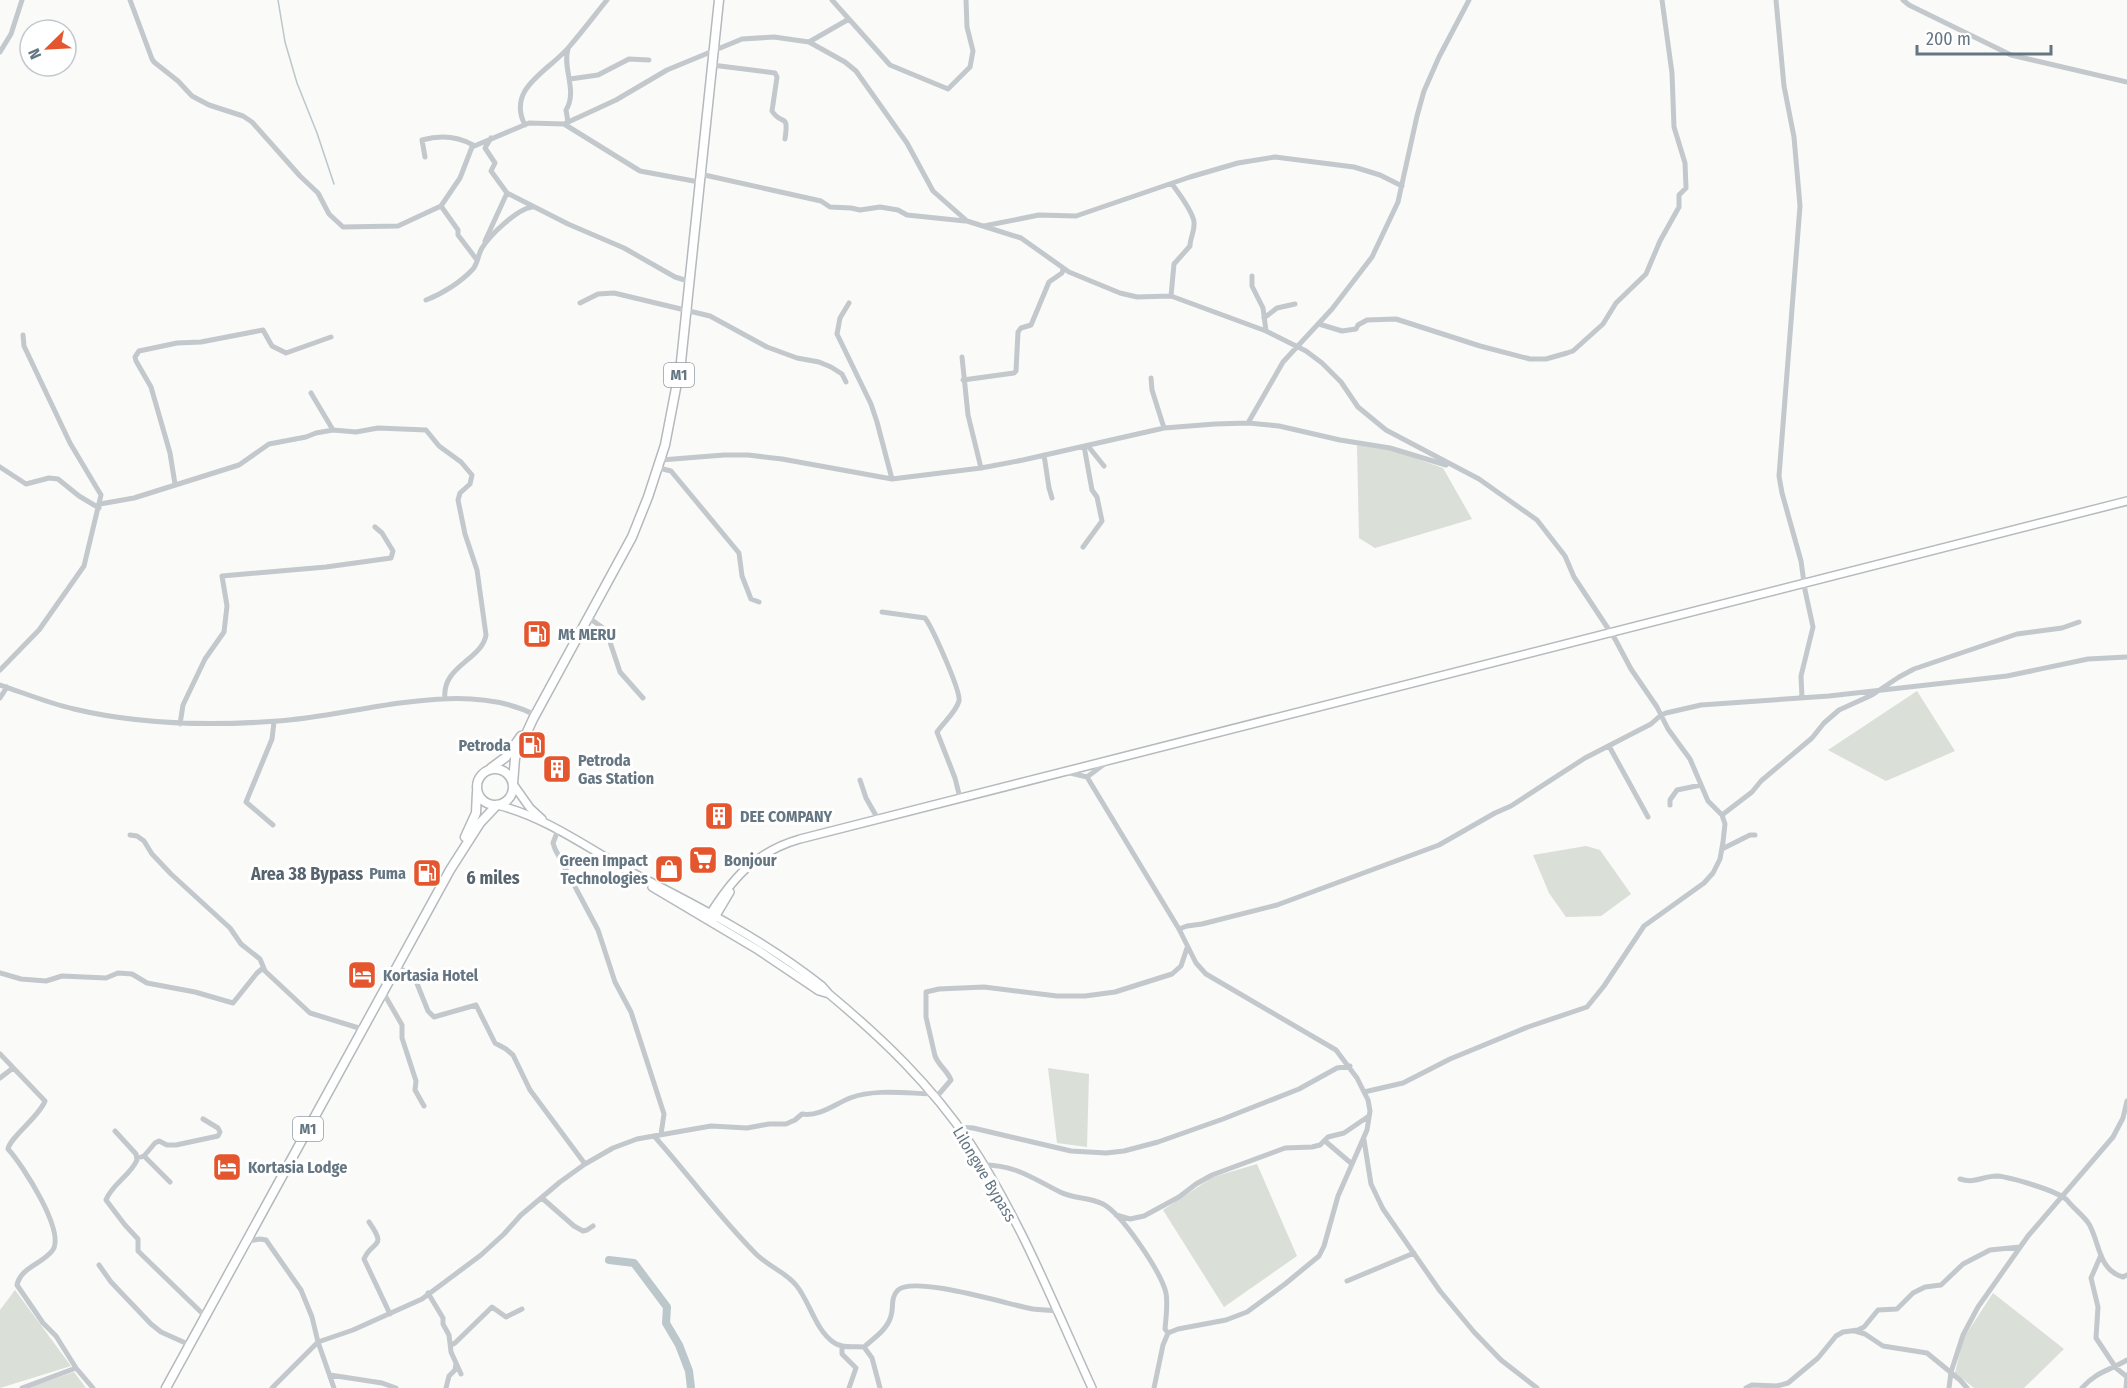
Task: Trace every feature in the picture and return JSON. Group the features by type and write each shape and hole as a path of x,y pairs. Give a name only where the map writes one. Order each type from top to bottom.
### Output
{"highway":[{"name":"M1","path":"166,1388 450,870 485,815 511,796 515,758 534,717 637,527 660,464 676,394 718,0"},
{"name":"M1","path":"450,870 476,813 480,777 506,757 534,717"},
{"path":"489,769 504,771 509,775 513,784"},
{"path":"477,789 484,801 497,805"}],"main road":[{"path":"711,918 740,874 762,855 779,845 2127,501"},
{"name":"Lilongwe Bypass","path":"513,784 530,808 554,828"},
{"name":"Lilongwe Bypass","path":"497,805 514,809 554,828 686,900 819,991 829,994"},
{"name":"Lilongwe Bypass","path":"637,875 645,882 711,918 732,926 803,971 884,1042 932,1094 984,1165 1005,1201 1092,1388"},
{"path":"686,900 702,906 721,902"},
{"path":"721,902 725,918 732,926"}],"street":[{"path":"0,52 11,34 22,0"},
{"path":"130,0 154,62 178,81 192,96 209,105 243,116 252,122 318,193 329,214 340,225 398,226 441,206 456,184 473,145"},
{"path":"525,125 519,110 522,96 537,75 569,47 607,0"},
{"path":"832,0 890,64 948,89 970,67 973,51 967,27 966,0"},
{"path":"1248,423 1283,362 1319,324 1372,257 1394,215 1424,91 1469,0"},
{"path":"1319,324 1342,332 1356,329 1358,325 1367,320 1396,319 1480,346 1537,360 1573,351 1594,333 1606,320 1616,303 1646,274 1660,241 1679,207 1679,195 1686,188 1685,163 1674,127 1672,73 1662,0"},
{"path":"1776,0 1784,86 1794,137 1800,206 1779,476 1801,561 1813,627 1801,676 1802,698"},
{"path":"1903,0 1908,5 2011,55 2127,82"},
{"path":"809,42 849,19"},
{"path":"425,157 422,140 431,137 454,138 473,145 529,123 566,123 616,100 667,70 736,41 774,37 809,42 845,62 856,71 907,143 933,191 967,221"},
{"path":"566,123 570,78 566,60 569,47"},
{"path":"570,78 598,75 629,59 649,60"},
{"path":"712,65 775,73 777,77 772,111 787,124 785,139"},
{"path":"566,123 640,171 699,178 821,201 830,207 860,210 879,207 898,210 907,215 967,221 1021,238 1063,269 1126,295 1171,296 1266,331 1322,363 1341,382 1358,406 1386,430 1479,479 1544,527 1560,548 1574,577 1611,633 1676,741 1690,759 1708,801 1722,815 1725,824 1720,860 1709,879 1646,924 1587,1007 1528,1027 1450,1059 1403,1083 1364,1092"},
{"path":"491,138 486,148 495,163 491,171 507,193 568,224 624,248 675,277 688,281"},
{"path":"983,226 1039,215 1076,216 1229,166 1275,157 1354,167 1380,175 1402,186"},
{"path":"1171,296 1174,264 1190,246 1194,219 1172,184"},
{"path":"426,300 454,284 473,269 507,193"},
{"path":"441,206 458,230 458,235 477,260"},
{"path":"482,248 501,227 522,210 534,207"},
{"path":"963,380 1016,371 1018,332 1021,328 1031,325 1049,282 1062,273 1063,269"},
{"path":"1252,276 1252,285 1263,308 1266,331"},
{"path":"580,303 605,292 710,316 767,347 831,367 842,374 846,382"},
{"path":"849,303 840,318 837,334 878,422 892,478"},
{"path":"1264,318 1277,308 1294,304"},
{"path":"175,484 170,453 151,387 135,357 139,351 263,330 272,346 286,353 331,337"},
{"path":"0,670 39,630 79,574 87,557 88,543 101,495 70,443 24,346 23,335"},
{"path":"962,357 968,415 981,468"},
{"path":"1151,378 1152,390 1164,428"},
{"path":"311,393 333,430"},
{"path":"660,464 724,455 748,455 892,478 981,468 1164,428 1215,423 1248,423 1279,426 1340,440 1390,448 1437,464 1450,465"},
{"path":"0,467 26,484 49,478 58,479 79,496 99,506 134,498 239,465 269,444 333,430 351,432 378,428 422,429 471,472 470,483 460,493 458,500 465,534 477,570 486,635 485,642 448,681 444,688 445,699"},
{"path":"1086,446 1104,466"},
{"path":"1083,547 1102,521 1097,497 1092,490 1086,446"},
{"path":"1044,455 1052,498"},
{"path":"660,464 671,471 739,553 742,576 751,599 759,602"},
{"path":"180,724 183,705 205,659 224,632 227,606 222,576 326,567 391,558 393,551 382,533 375,527"},
{"path":"882,612 925,618 950,671 959,698 938,732 960,798"},
{"path":"589,618 606,630 620,672 643,698"},
{"path":"1722,815 1752,792 1812,738 1839,710 1879,691 1899,677 1914,669 2017,634 2062,628 2079,622"},
{"path":"1179,929 1277,905 1439,846 1511,806 1586,758 1651,724 1661,715 1701,705 1879,691 2007,676 2088,659 2127,657"},
{"path":"0,685 79,710 131,720 180,724 274,722 445,699 472,699 520,707 534,717"},
{"path":"0,698 7,687"},
{"path":"273,825 246,802 268,749 274,722"},
{"path":"1609,746 1648,817"},
{"path":"1087,777 1112,759"},
{"path":"1064,772 1087,777 1179,929 1198,967 1267,1011 1324,1041 1336,1050 1350,1066 1368,1100 1369,1116 1364,1138 1333,1209 1324,1246 1311,1263 1247,1312 1226,1320 1168,1333 1163,1345 1154,1388"},
{"path":"860,780 866,798 878,819"},
{"path":"1670,805 1670,800 1677,790 1701,785"},
{"path":"554,828 555,849 598,930 615,982 631,1012 664,1114 662,1134"},
{"path":"130,835 137,836 144,841 152,854 171,874 230,928 241,944 260,959 263,968 310,1013 362,1029"},
{"path":"1722,849 1750,835 1755,835"},
{"path":"272,1388 318,1342 390,1314 428,1293 481,1255 521,1215 585,1164 627,1142 711,1126 747,1128 776,1123 786,1124 791,1123 802,1114 812,1115 851,1098 872,1094 939,1094 951,1080 934,1056 926,1017 926,992 984,987 1057,996 1085,996 1115,992 1172,974 1180,966 1187,948"},
{"path":"397,967 414,976 428,1011 434,1017 476,1005 495,1042 513,1055 530,1090 585,1164"},
{"path":"0,973 46,981 62,976 106,978 118,973 132,974 147,983 195,992 233,1003 263,968"},
{"path":"383,992 402,1025 402,1038 416,1081 415,1090 424,1106"},
{"path":"0,1054 45,1101 29,1124 9,1144 8,1149 28,1177 48,1214 54,1226 56,1241 55,1248 50,1254 24,1273 16,1285 93,1388"},
{"path":"958,1127 973,1128 1071,1151 1106,1153 1124,1151 1158,1142 1223,1119 1299,1089 1337,1068 1350,1066"},
{"path":"0,1078 13,1068"},
{"path":"1949,1388 1951,1372 1967,1326 2020,1247 2113,1137 2123,1118 2127,1101"},
{"path":"1116,1215 1130,1219 1144,1216 1179,1197 1212,1175 1285,1148 1312,1147 1325,1141 1328,1137 1344,1133 1369,1116"},
{"path":"203,1119 218,1128 220,1132 218,1136 176,1145 167,1145 159,1141 155,1143 144,1156 137,1160 130,1171 108,1194 106,1200 125,1226 138,1239 138,1251 206,1317"},
{"path":"115,1131 136,1154 137,1160"},
{"path":"654,1136 713,1207 758,1256 794,1283 824,1333 830,1341 842,1347 864,1347 883,1330 891,1316 893,1295 905,1287 941,1288 990,1297 1034,1309 1057,1311"},
{"path":"1364,1138 1368,1173 1375,1195 1383,1209 1440,1291 1474,1332 1501,1360 1537,1388"},
{"path":"1325,1141 1352,1164"},
{"path":"144,1156 170,1182"},
{"path":"984,1165 1014,1168 1070,1197 1083,1197 1103,1204 1116,1215 1161,1278 1167,1299 1165,1329 1168,1333"},
{"path":"1960,1179 1969,1182 1992,1177 2010,1178 2062,1197 2088,1223 2101,1256 2112,1272 2123,1277 2127,1275"},
{"path":"542,1198 578,1229 588,1230 593,1226"},
{"path":"369,1222 378,1234 378,1240 364,1259 390,1314"},
{"path":"247,1241 266,1240 301,1290 312,1317 334,1388"},
{"path":"1746,1388 1752,1385 1777,1387 1788,1383 1809,1367 1836,1336 1864,1327 1878,1310 1897,1309 1913,1293 1925,1287 1941,1285 1964,1264 1990,1250 2020,1247"},
{"path":"1347,1281 1414,1253"},
{"path":"2101,1256 2091,1278 2097,1296 2096,1333 2098,1343 2115,1367 2127,1376 2126,1388"},
{"path":"99,1265 111,1282 151,1324 161,1332 190,1345"},
{"path":"428,1293 443,1318 451,1352 461,1374"},
{"path":"451,1345 492,1307 506,1317 522,1309"},
{"path":"1855,1331 1883,1346 1927,1353 1967,1388"},
{"path":"842,1347 842,1354 856,1368 849,1388"},
{"path":"864,1347 872,1358 880,1388"},
{"path":"2084,1386 2094,1376 2127,1360"},
{"path":"446,1388 456,1362"},
{"path":"22,1388 76,1368"},
{"path":"330,1375 396,1388"},
{"path":"2084,1386 2092,1388"}],"shaded area":[{"path":"1357,445 1395,451 1443,468 1472,519 1375,548 1359,538"},
{"path":"1917,691 1955,751 1886,781 1828,750"},
{"path":"1586,846 1600,850 1631,894 1601,916 1566,917 1549,893 1533,855"},
{"path":"1048,1068 1089,1074 1087,1147 1057,1143"},
{"path":"1257,1164 1297,1256 1224,1307 1163,1210 1213,1177"},
{"path":"15,1290 71,1366 0,1388 0,1310"},
{"path":"1993,1293 2064,1349 2024,1388 1974,1388 1955,1373 1963,1339"},
{"path":"74,1372 86,1388 27,1388"}],"waterway":[{"path":"278,0 285,42 297,83 334,184"},
{"path":"609,1260 634,1263 667,1307 666,1323 679,1345 689,1371 691,1388"}],"place":[{"name":"Mt MERU","path":"537,634"},
{"name":"Petroda","path":"532,745"},
{"name":"Petroda Gas Station","path":"557,769"},
{"name":"DEE COMPANY","path":"719,816"},
{"name":"Bonjour","path":"703,860"},
{"name":"Green Impact Technologies","path":"669,869"},
{"name":"Puma","path":"427,873"},
{"name":"Kortasia Hotel","path":"362,975"},
{"name":"Kortasia Lodge","path":"227,1167"}],"district":[{"name":"Area 38 Bypass","path":"307,874"},
{"name":"6 miles","path":"493,878"}]}
